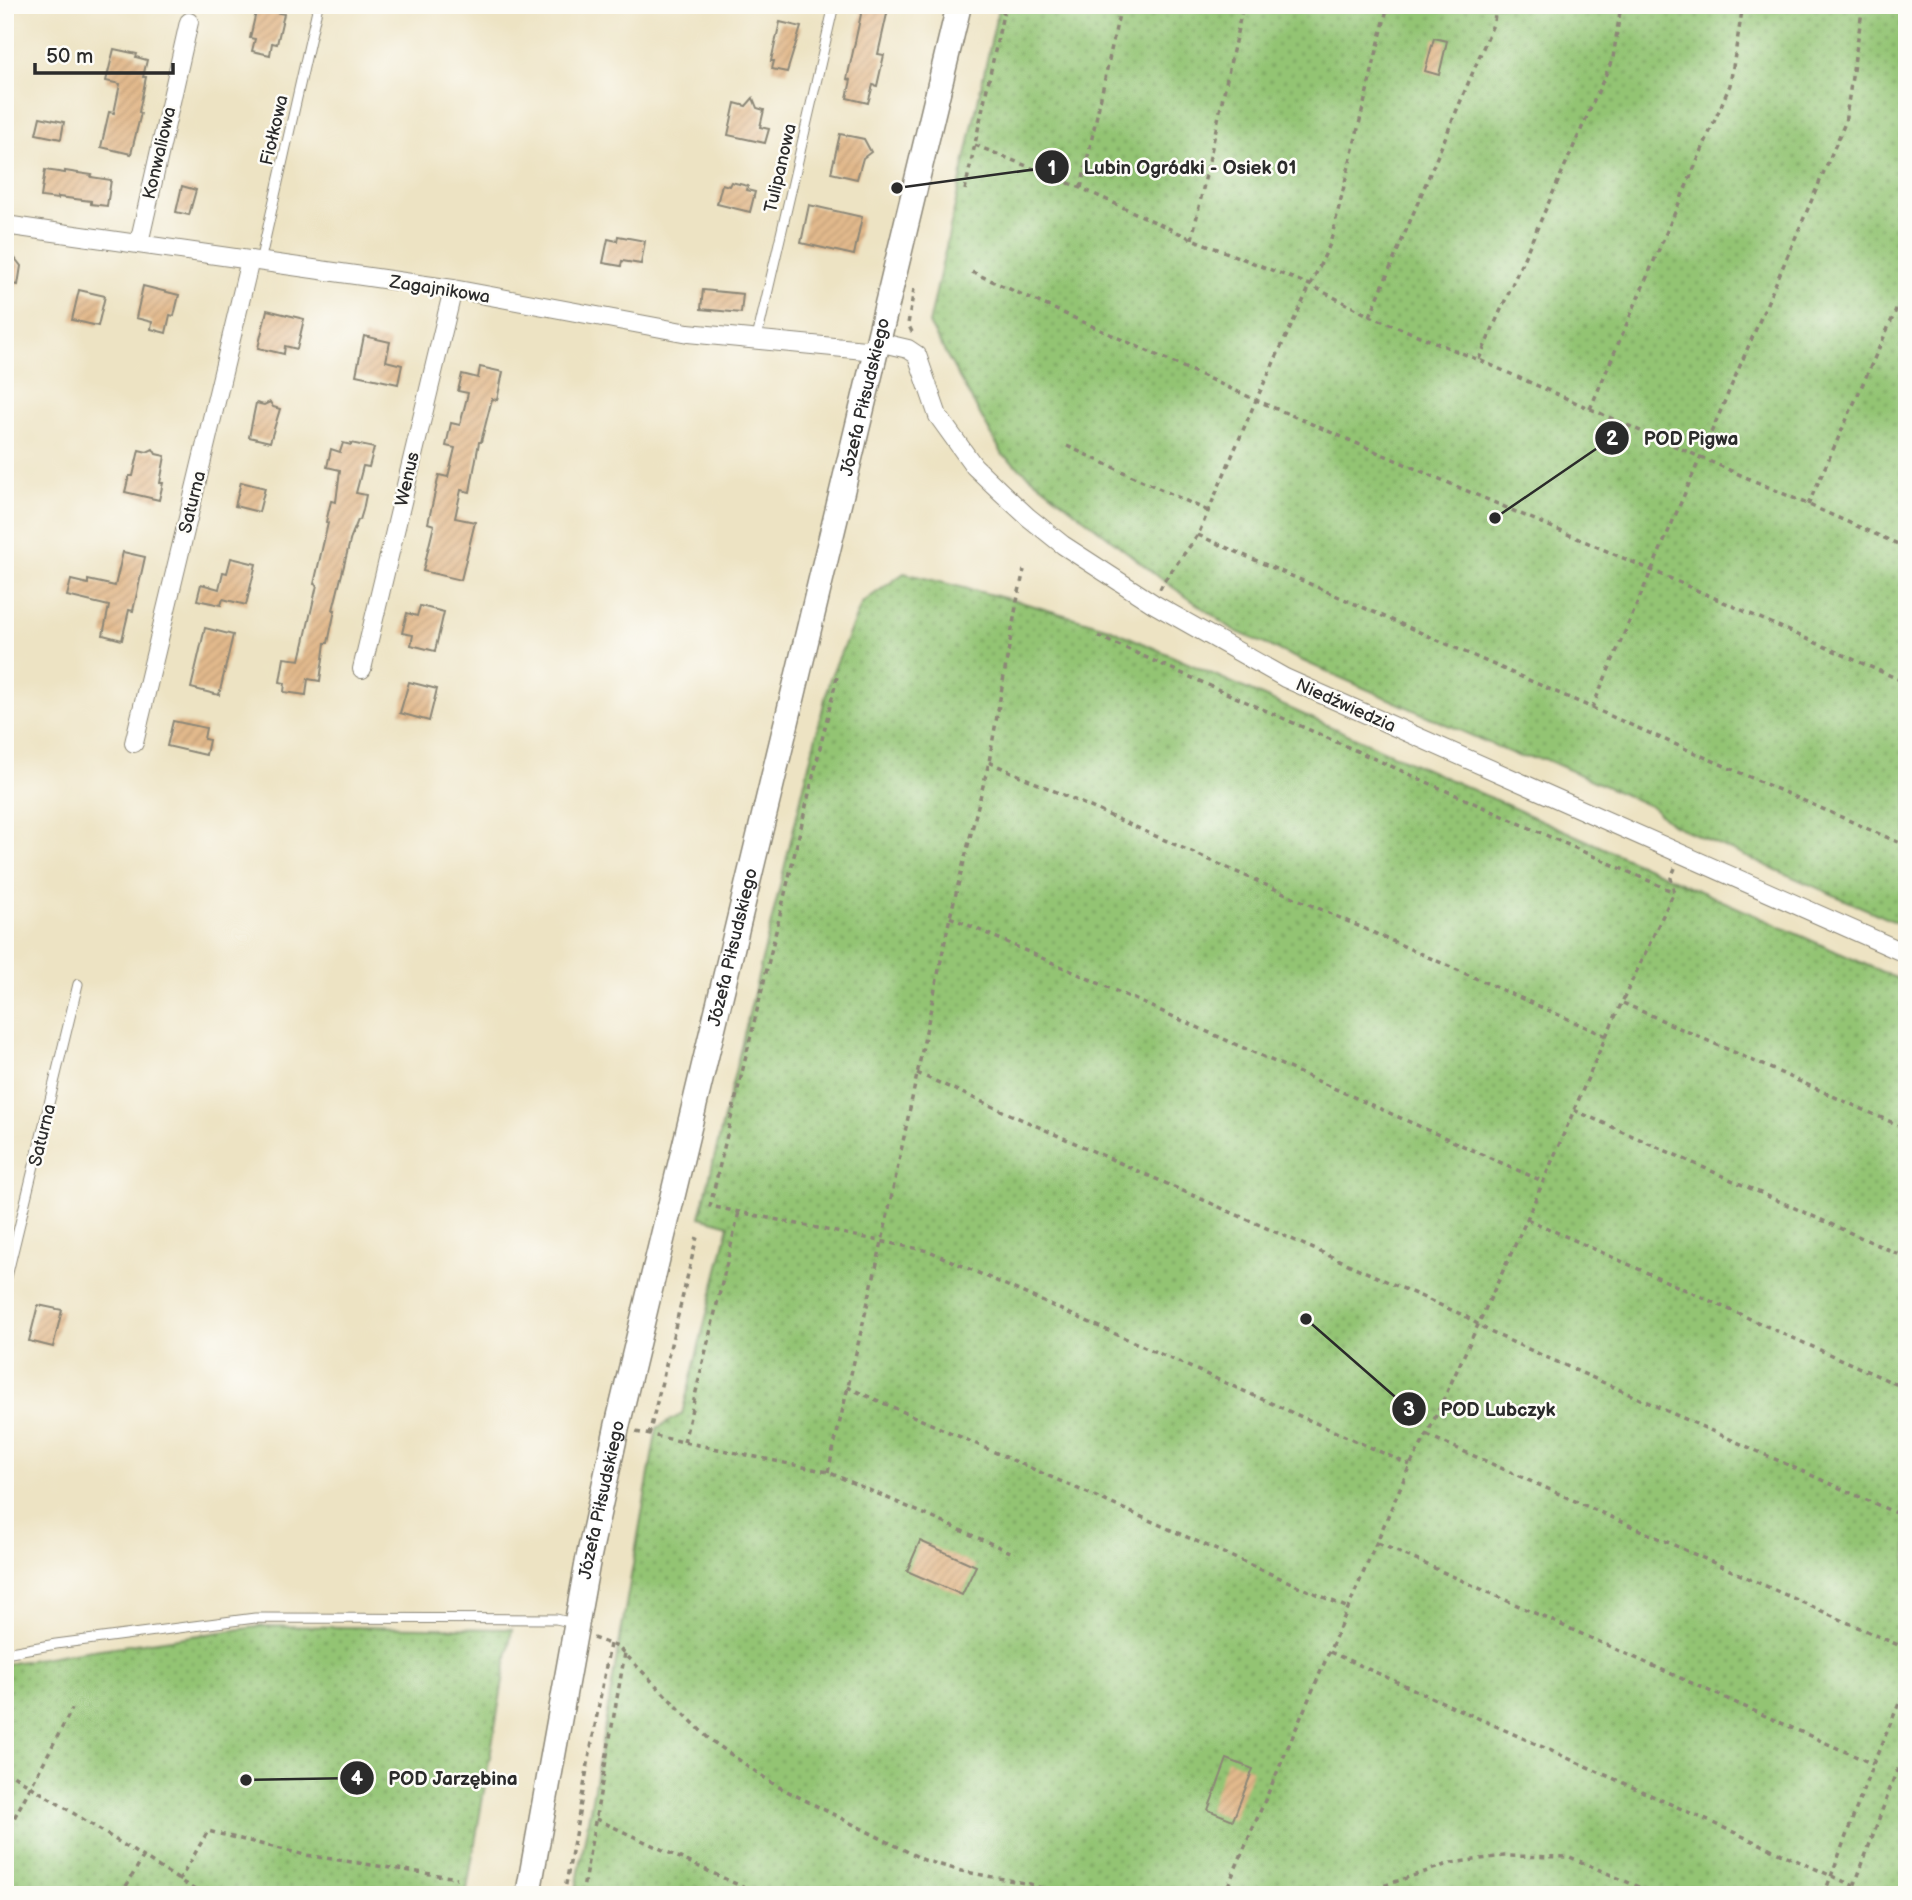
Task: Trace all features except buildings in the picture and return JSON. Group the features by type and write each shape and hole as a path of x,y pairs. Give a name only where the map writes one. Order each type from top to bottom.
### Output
{"street":[{"name":"Józefa Piłsudskiego","path":"528,1895 576,1623 617,1427 959,5"},
{"name":"Konwaliowa","path":"139,243 189,22"},
{"name":"Zagajnikowa","path":"5,225 453,289 688,332 877,347"},
{"name":"Saturna","path":"134,743 255,261"},
{"name":"Wenus","path":"362,669 453,289"},
{"name":"Niedźwiedzia","path":"877,347 908,349 917,355 938,416 974,466 1001,492 1063,545 1154,604 1285,678 1907,954"}],"lane":[{"name":"Fiołkowa","path":"255,261 318,5"},
{"name":"Tulipanowa","path":"757,338 834,5"},
{"name":"Saturna","path":"5,1284 78,985"},
{"path":"5,1653 255,1618 556,1619 576,1623"}],"path":[{"path":"965,190 1005,5"},
{"path":"1081,188 1121,5"},
{"path":"1192,239 1243,5"},
{"path":"1164,581 1198,535 1256,400 1330,244 1388,5"},
{"path":"1370,316 1494,22 1496,5"},
{"path":"1479,360 1613,58 1621,5"},
{"path":"1590,409 1730,85 1742,5"},
{"path":"1592,708 1845,124 1863,5"},
{"path":"975,145 1081,188 1192,239 1310,285 1370,316 1479,360 1907,548"},
{"path":"972,272 1256,400 1907,683"},
{"path":"1808,505 1907,286"},
{"path":"1067,446 1209,511"},
{"path":"1198,535 1907,846"},
{"path":"828,1472 882,1242 950,917 989,762 1024,570"},
{"path":"1098,636 1674,892"},
{"path":"837,677 710,1206 929,1251 1410,1465"},
{"path":"989,762 1606,1036"},
{"path":"1225,1895 1410,1465 1427,1435 1527,1219 1606,1036 1674,892 1671,878"},
{"path":"950,917 1542,1181"},
{"path":"1623,1003 1907,1129"},
{"path":"917,1073 1452,1310 1490,1332 1907,1518"},
{"path":"1574,1110 1907,1258"},
{"path":"684,1442 739,1212"},
{"path":"1527,1219 1907,1389"},
{"path":"649,1435 698,1237"},
{"path":"847,1387 1348,1608"},
{"path":"617,1427 828,1472 1015,1554"},
{"path":"1427,1435 1907,1649"},
{"path":"1378,1543 1873,1765"},
{"path":"564,1895 610,1644"},
{"path":"618,1647 709,1740 775,1785 924,1860 961,1871 1030,1884 1061,1895"},
{"path":"1330,1652 1854,1886"},
{"path":"582,1895 625,1653"},
{"path":"1824,1895 1873,1765 1907,1685"},
{"path":"5,1835 72,1709"},
{"path":"1851,1895 1895,1775 1907,1750"},
{"path":"5,1769 203,1895"},
{"path":"596,1819 760,1895"},
{"path":"179,1881 208,1831 304,1855 457,1878"},
{"path":"1356,1895 1451,1863 1504,1856 1570,1857 1657,1895"},
{"path":"121,1895 143,1857"}],"green space":[{"path":"999,5 1907,5 1907,927 1671,824 1652,807 1545,759 1520,757 1235,631 1164,581 1003,455 929,324"},
{"path":"904,573 1017,601 1109,628 1907,983 1907,1895 575,1895 657,1428 682,1414 729,1225 700,1217 830,678 862,603"},
{"path":"263,1626 512,1629 466,1895 5,1895 5,1664"}],"place":[{"name":"Lubin Ogródki - Osiek 01","path":"897,188"},
{"name":"POD Pigwa","path":"1495,518"},
{"name":"POD Lubczyk","path":"1306,1319"},
{"name":"POD Jarzębina","path":"246,1780"}]}
